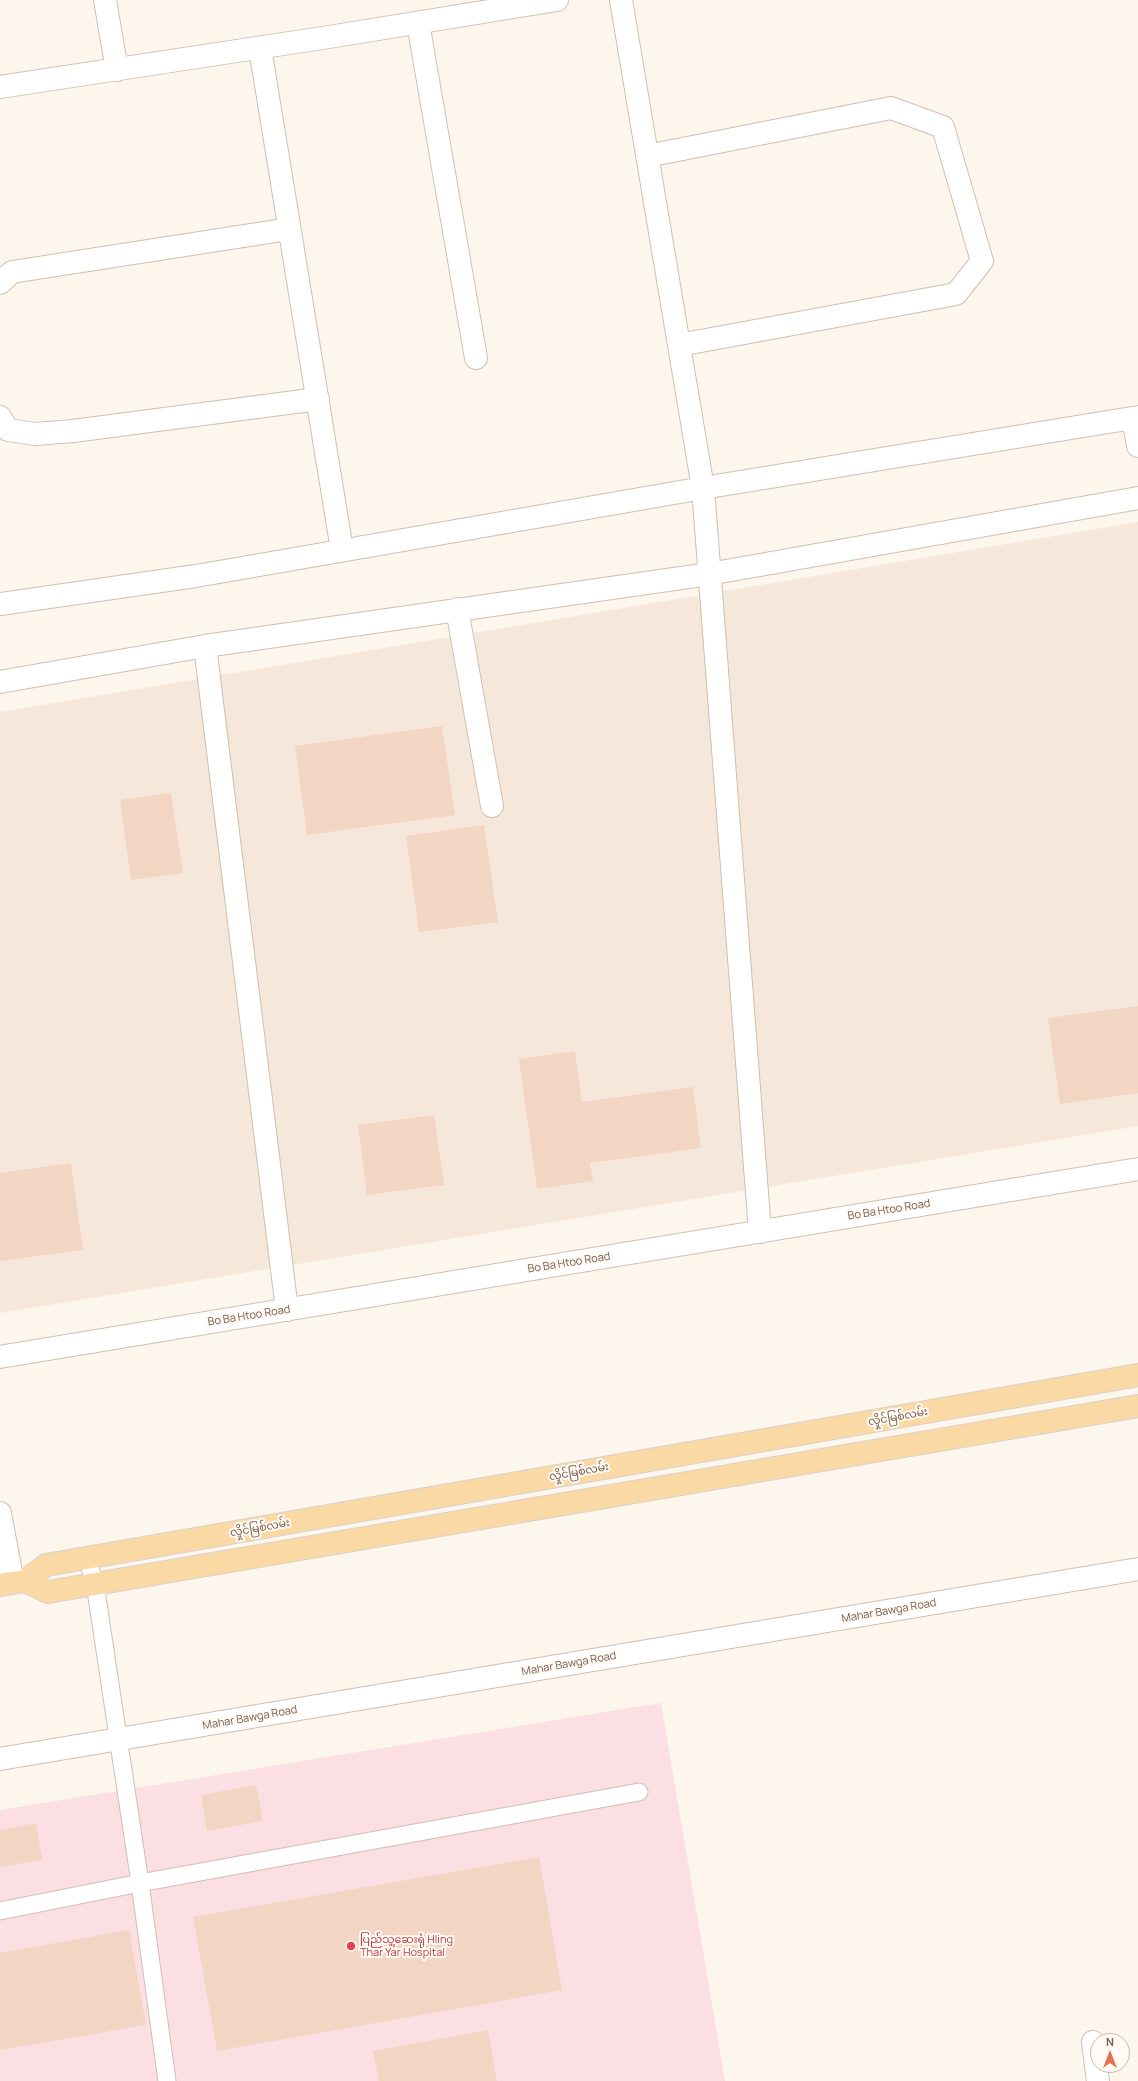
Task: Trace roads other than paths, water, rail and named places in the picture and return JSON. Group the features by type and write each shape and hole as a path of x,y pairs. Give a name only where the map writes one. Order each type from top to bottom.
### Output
{"main road":[{"name":"လှိုင်မြစ်လမ်း","path":"12,1583 46,1565 1138,1375"},
{"path":"12,1583 48,1592 1138,1406"}],"street":[{"path":"105,0 117,70"},
{"path":"0,87 260,48 557,0"},
{"path":"621,0 703,488 760,1232"},
{"path":"418,23 476,358"},
{"path":"260,48 342,550"},
{"path":"647,156 891,108 943,127 982,261 956,294 679,345"},
{"path":"0,283 12,272 289,229"},
{"path":"0,416 8,430 35,434 73,431 318,399"},
{"path":"0,604 196,576 703,488 1136,417 1138,446"},
{"path":"0,682 205,646 709,574 1138,498"},
{"path":"457,609 492,806"},
{"path":"205,646 287,1310"},
{"name":"Bo Ba Htoo Road","path":"0,1357 1138,1169"},
{"path":"0,1513 12,1583"},
{"name":"Mahar Bawga Road","path":"0,1759 1138,1569"}],"lane":[{"path":"87,1558 95,1584 140,1883 167,2081"},
{"path":"0,1911 140,1883 639,1792"}],"place":[{"name":"ပြည်သူ့ဆေးရုံ Hling Thar Yar Hospital","path":"351,1946"}]}
